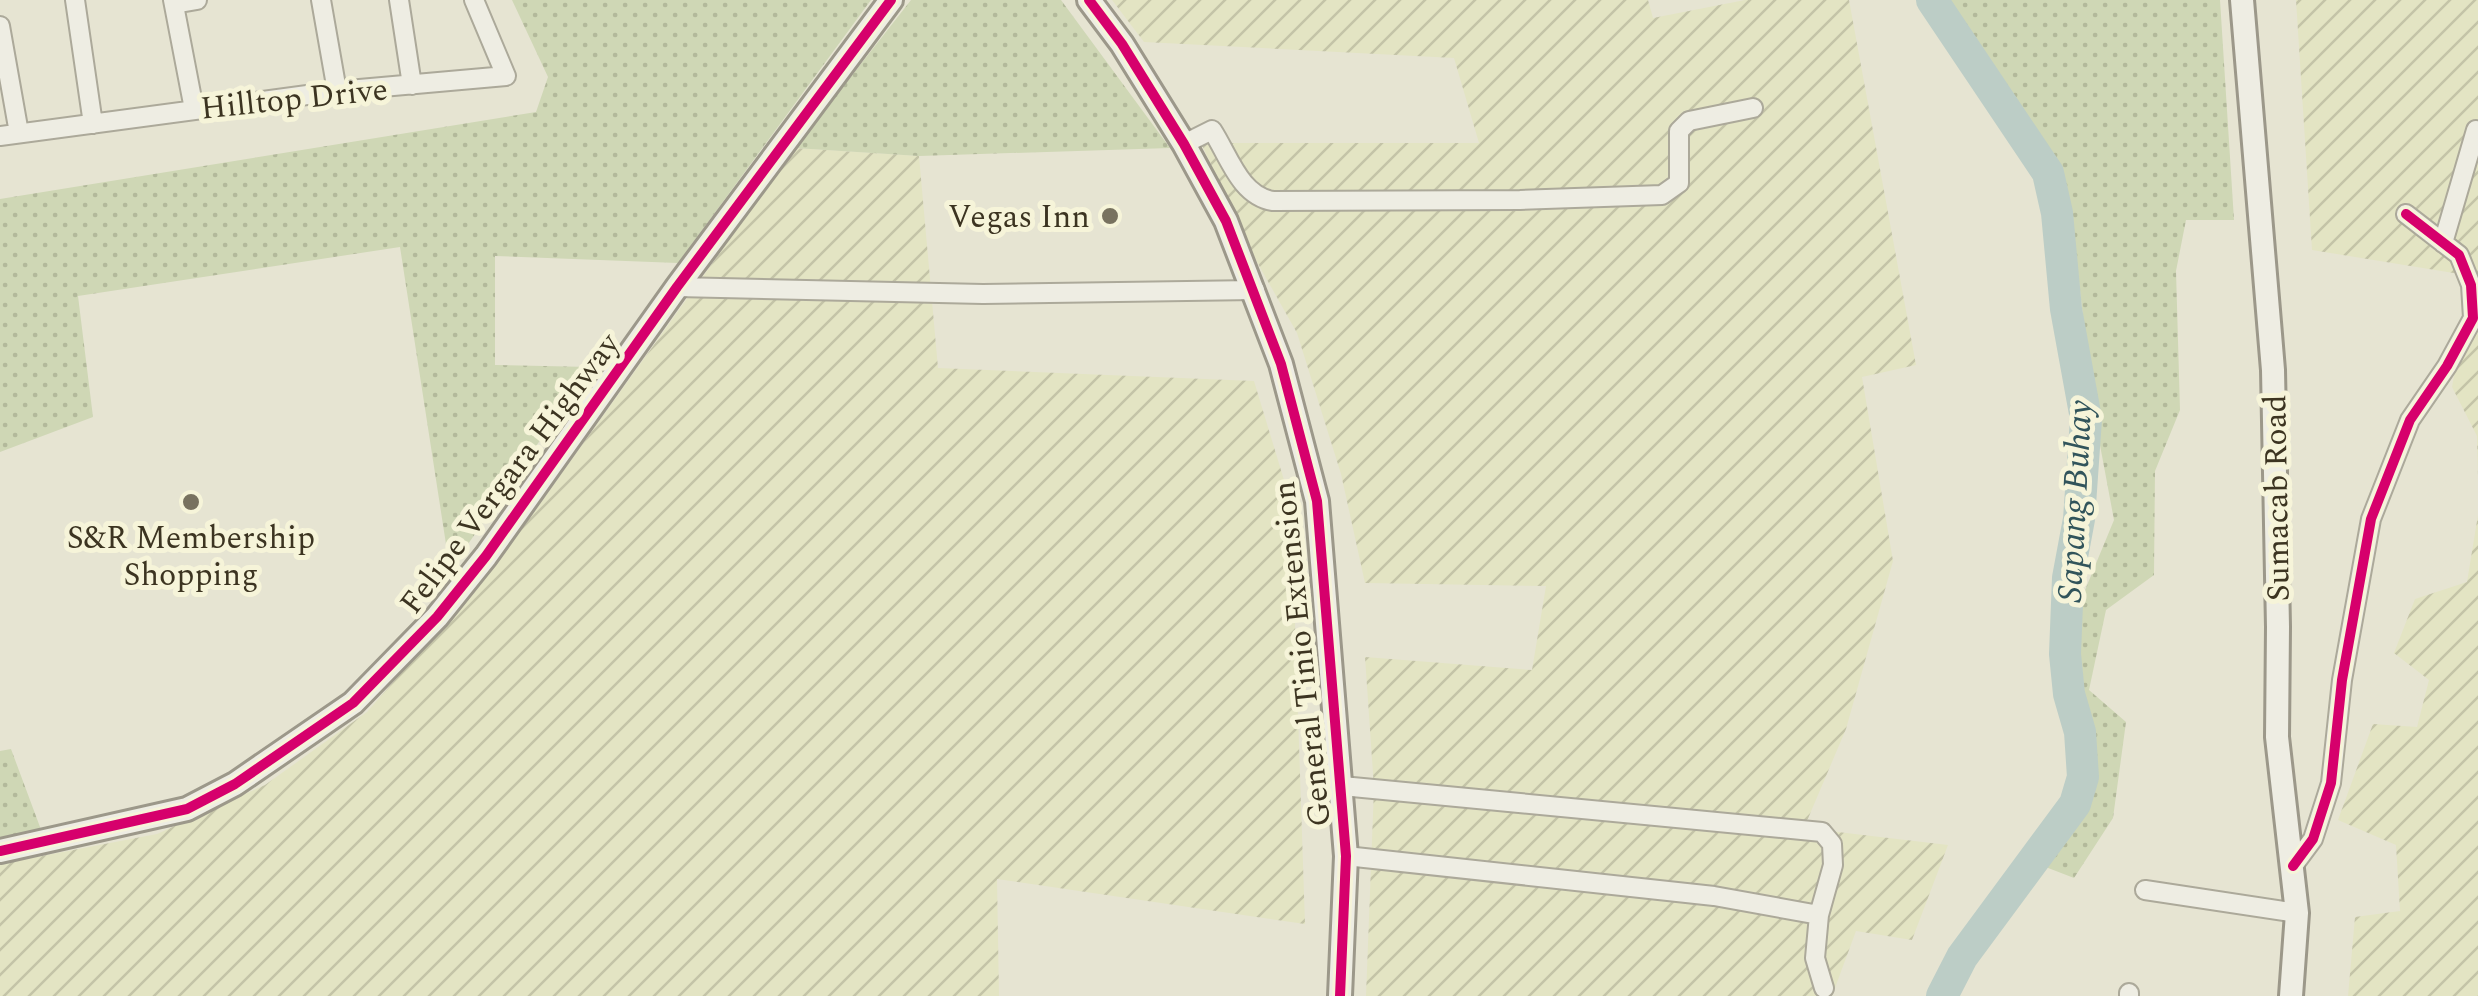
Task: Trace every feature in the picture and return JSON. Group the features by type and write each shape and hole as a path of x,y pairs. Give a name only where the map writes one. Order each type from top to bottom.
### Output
{"street":[{"path":"75,0 93,124"},
{"path":"194,109 173,2 197,0"},
{"path":"320,0 338,91"},
{"path":"399,0 412,85"},
{"name":"Hilltop Drive","path":"9,135 338,91 506,76 474,0"},
{"name":"Felipe Vergara Highway","path":"0,851 187,809 236,784 353,703 437,617 486,556 678,287 892,0"},
{"name":"General Tinio Extension","path":"1088,0 1122,44 1226,221 1281,364 1317,501 1346,856 1340,996"},
{"name":"Sumacab Road","path":"2242,0 2273,370 2277,737 2297,913 2291,996"},
{"path":"0,26 9,135"},
{"path":"1184,144 1212,130 1246,189 1259,199 1520,200 1662,195 1678,183 1679,131 1688,120 1754,108"},
{"path":"2444,243 2476,130"},
{"path":"2294,866 2314,839 2331,783 2342,680 2371,519 2410,420 2474,318 2471,285 2459,254 2406,214"},
{"path":"678,287 983,294 1255,290"},
{"path":"1342,786 1822,832 1832,844 1832,865 1819,915 1815,958 1824,988"},
{"path":"1346,856 1714,896 1819,915"},
{"path":"2145,890 2297,913"}],"green space":[{"path":"512,0 871,0 678,263 495,256 495,365 591,367 450,570 400,247 78,296 93,417 0,452 0,199 536,112 548,77"},
{"path":"911,0 1061,0 1170,148 919,156 795,148"},
{"path":"1112,0 1648,0 1653,18 1745,0 1849,0 1916,365 1862,377 1893,561 1846,729 1804,828 1948,845 1912,940 1856,931 1832,996 1366,996 1374,788 1365,657 1532,670 1546,586 1365,583 1341,474 1297,333 1257,262 1201,143 1479,143 1454,58 1144,42"},
{"path":"1949,0 2220,0 2234,220 2186,220 2176,271 2180,410 2155,471 2154,575 2106,610 2089,690 2126,722 2113,818 2074,878 2043,866 2093,793 2071,624 2114,520 2094,413 2078,273 2055,160"},
{"path":"2296,0 2478,0 2478,478 2477,436 2452,387 2472,276 2312,250"},
{"path":"795,148 919,156 938,368 1254,381 1287,490 1305,924 997,879 999,996 0,996 0,864 157,834 265,785 367,712 496,565"},
{"path":"2478,515 2478,996 2348,996 2355,917 2400,911 2396,845 2338,820 2373,724 2417,727 2429,680 2394,653 2415,599 2467,582"},
{"path":"11,749 43,835 0,843 0,751"}],"waterway":[{"name":"Sapang Buhay","path":"1932,0 2048,173 2086,419 2079,519 2068,578 2065,654 2069,694 2080,732 2083,777 2075,804 1962,957 1942,996"}],"cycle path":[{"path":"0,851 187,809 235,784 353,703 437,617 486,556 677,287 891,0"},
{"path":"1089,0 1122,44 1184,144 1226,221 1281,364 1317,501 1346,856 1340,996"},
{"path":"2293,866 2313,839 2331,783 2342,680 2371,519 2410,420 2447,366 2473,318 2471,285 2459,255 2406,214"}],"place":[{"name":"Vegas Inn","path":"1110,216"},
{"name":"S&R Membership Shopping","path":"191,502"}]}
